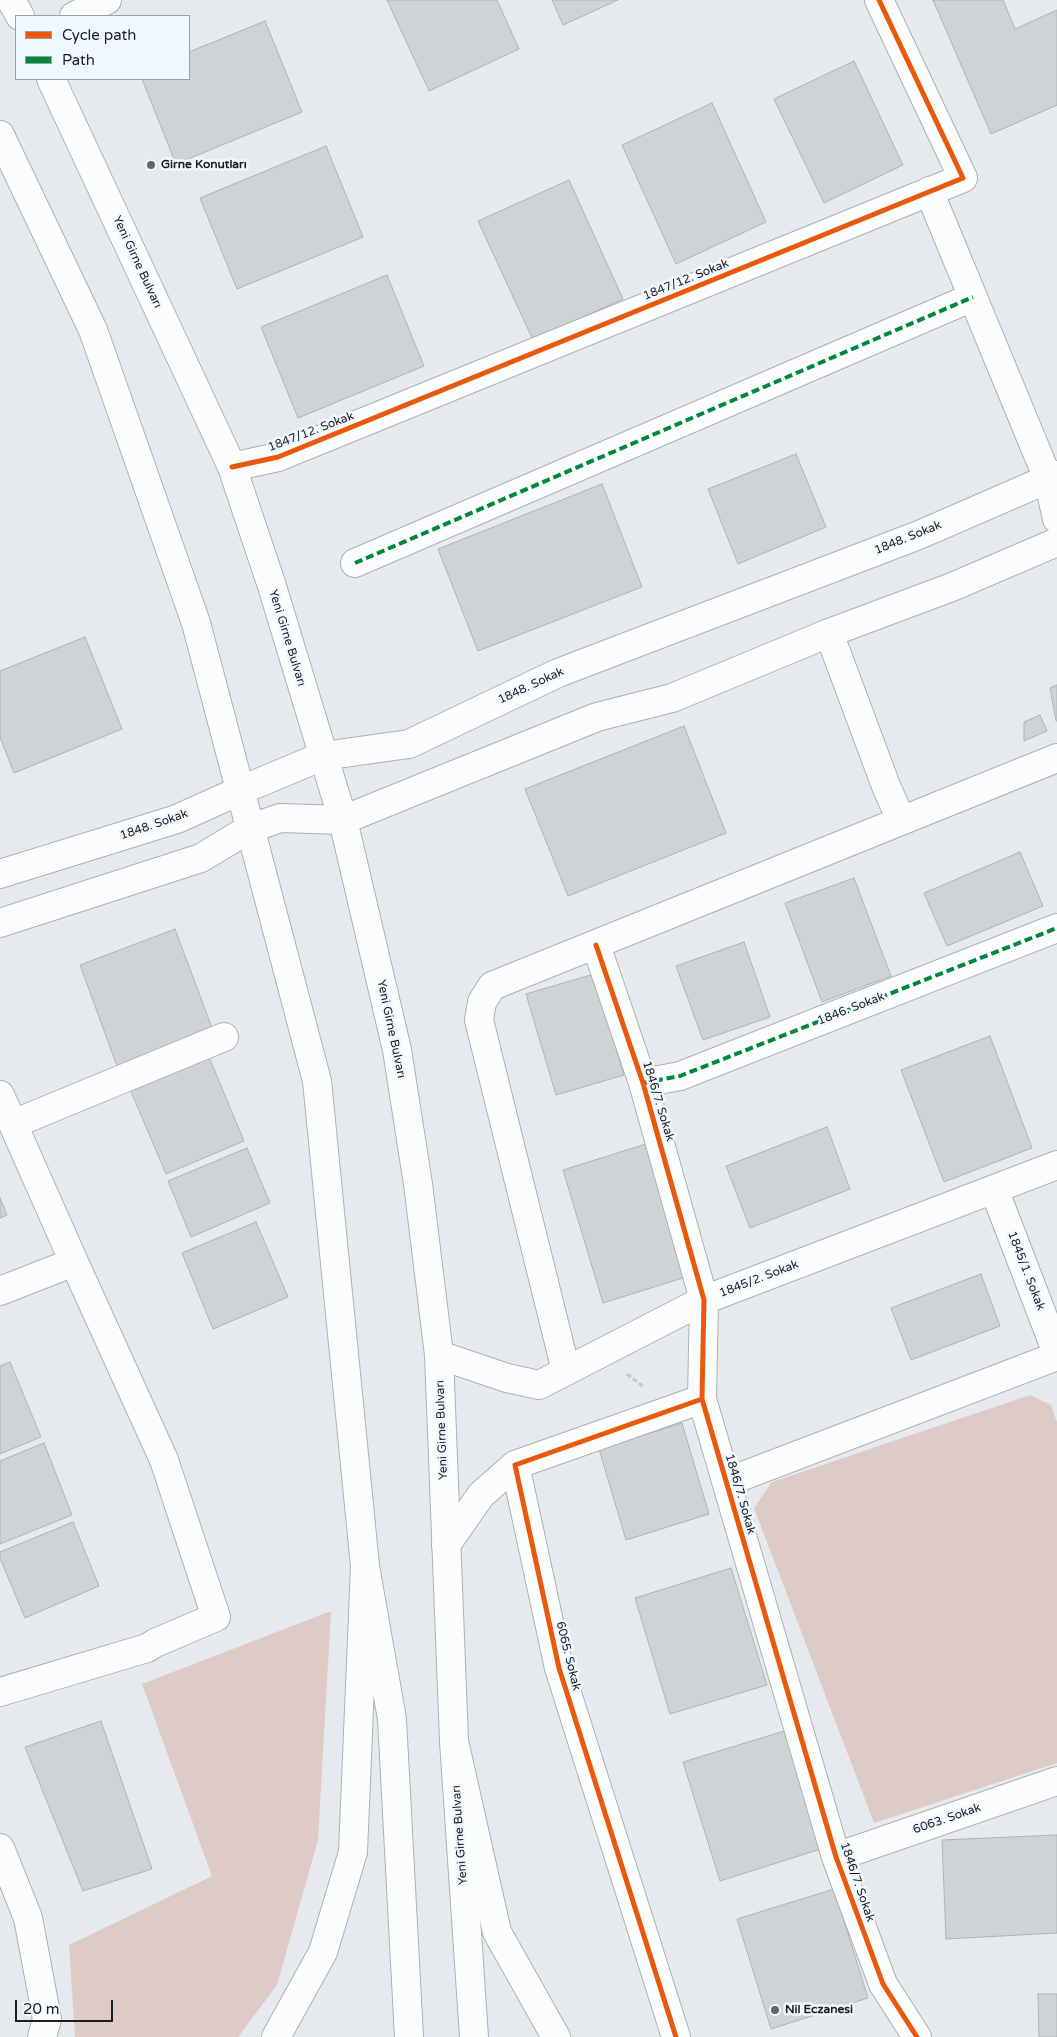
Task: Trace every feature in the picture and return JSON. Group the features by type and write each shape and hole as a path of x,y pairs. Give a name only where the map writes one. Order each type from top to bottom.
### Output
{"main road":[{"path":"11,0 19,15"},
{"path":"76,15 107,0"},
{"name":"1847/12. Sokak","path":"232,467 278,457 963,178 879,0"},
{"name":"Yeni Girne Bulvarı","path":"51,80 232,467 271,583 343,820 360,885 397,1050 418,1184 439,1355 454,1741 474,2037"},
{"path":"0,135 93,330 196,623 317,1081 365,1566 392,1720 408,2037"},
{"path":"929,191 973,297 1053,477 1057,519"},
{"path":"355,563 973,297"},
{"name":"1848. Sokak","path":"0,874 177,819 323,756 409,744 558,673 919,535 1053,477"},
{"path":"0,922 201,858 250,829 280,818 343,820 597,717 672,698 829,633 952,587 1057,542"},
{"path":"829,633 886,786 901,820"},
{"path":"566,1371 479,1020 482,1002 492,986 1057,758"},
{"name":"1846. Sokak","path":"643,1083 680,1076 1057,928"},
{"name":"1846/7. Sokak","path":"596,944 643,1083 704,1300 702,1399 836,1857 883,1984 917,2037"},
{"path":"13,1124 224,1037"},
{"path":"0,1095 164,1460 216,1617 147,1648 0,1692"},
{"name":"1845/2. Sokak","path":"439,1355 507,1378 539,1385 704,1300 1057,1165"},
{"name":"1845/1. Sokak","path":"994,1189 1057,1355"},
{"path":"0,1291 74,1262"},
{"path":"0,1307 26,1281"},
{"path":"726,1482 1057,1355"},
{"path":"446,1545 481,1495 515,1465 702,1399"},
{"name":"6065. Sokak","path":"515,1465 559,1668 676,2037"},
{"path":"276,2037 323,1952 353,1852 365,1566"},
{"path":"454,1741 497,1932 556,2037"},
{"name":"6063. Sokak","path":"836,1857 1057,1781"},
{"path":"0,1848 28,1918 47,2019 42,2037"}],"path":[{"path":"600,1354 672,1409"}],"shaded area":[{"path":"1030,1395 1051,1405 1057,1422 1057,1763 874,1823 754,1508 772,1482"},
{"path":"331,1611 318,1840 277,1985 238,2037 75,2037 69,1945 212,1876 142,1684"}],"building":[{"path":"387,0 497,0 519,49 429,91"},
{"path":"552,0 618,0 563,25"},
{"path":"933,0 1003,0 1015,29 1057,10 1057,105 991,134"},
{"path":"265,21 302,112 176,164 142,80 190,80 190,52"},
{"path":"854,61 903,165 824,203 774,99"},
{"path":"712,103 766,222 676,264 622,145"},
{"path":"326,146 363,237 237,289 200,198"},
{"path":"569,180 623,299 533,340 478,221"},
{"path":"387,275 424,366 298,418 261,327"},
{"path":"796,454 826,527 738,564 708,489"},
{"path":"602,484 642,587 478,651 438,549"},
{"path":"85,637 122,729 14,773 0,737 0,671"},
{"path":"1057,685 1057,721 1056,721 1050,688"},
{"path":"1040,715 1047,731 1024,741 1024,722"},
{"path":"684,726 726,833 568,896 525,789"},
{"path":"1020,852 1043,906 947,946 924,893"},
{"path":"854,878 891,976 822,1002 785,903"},
{"path":"175,929 214,1033 118,1069 80,965"},
{"path":"744,942 770,1017 703,1040 676,966"},
{"path":"594,974 624,1075 556,1095 526,994"},
{"path":"990,1036 1032,1148 944,1182 901,1070"},
{"path":"206,1050 244,1141 166,1174 127,1082"},
{"path":"827,1127 850,1189 750,1228 726,1166"},
{"path":"646,1144 686,1277 603,1303 563,1170"},
{"path":"247,1148 270,1203 191,1237 168,1181"},
{"path":"0,1198 7,1215 0,1218"},
{"path":"256,1222 288,1297 213,1329 182,1253"},
{"path":"981,1274 1000,1326 911,1360 891,1308"},
{"path":"10,1362 41,1437 0,1454 0,1366"},
{"path":"682,1423 709,1514 626,1540 599,1449"},
{"path":"44,1443 72,1515 0,1544 0,1461"},
{"path":"73,1522 99,1586 25,1618 0,1558 0,1552"},
{"path":"731,1568 767,1685 670,1714 635,1598"},
{"path":"101,1721 152,1869 83,1891 25,1747"},
{"path":"794,1728 830,1846 720,1881 683,1762"},
{"path":"1057,1835 1057,1933 946,1939 942,1840"},
{"path":"834,1889 868,1998 771,2029 737,1919"},
{"path":"1038,1994 1057,1994 1057,2037 1039,2037"}],"marked path":[{"path":"355,563 973,297"},
{"path":"643,1083 680,1076 1057,928"}],"cycle path":[{"path":"232,467 278,457 963,178 879,0"},
{"path":"596,945 643,1083 704,1300 702,1399 836,1857 883,1984 917,2037"},
{"path":"676,2037 559,1668 515,1465 702,1399"}],"place":[{"name":"Girne Konutları","path":"151,165"},
{"name":"Nil Eczanesi","path":"775,2010"}]}
